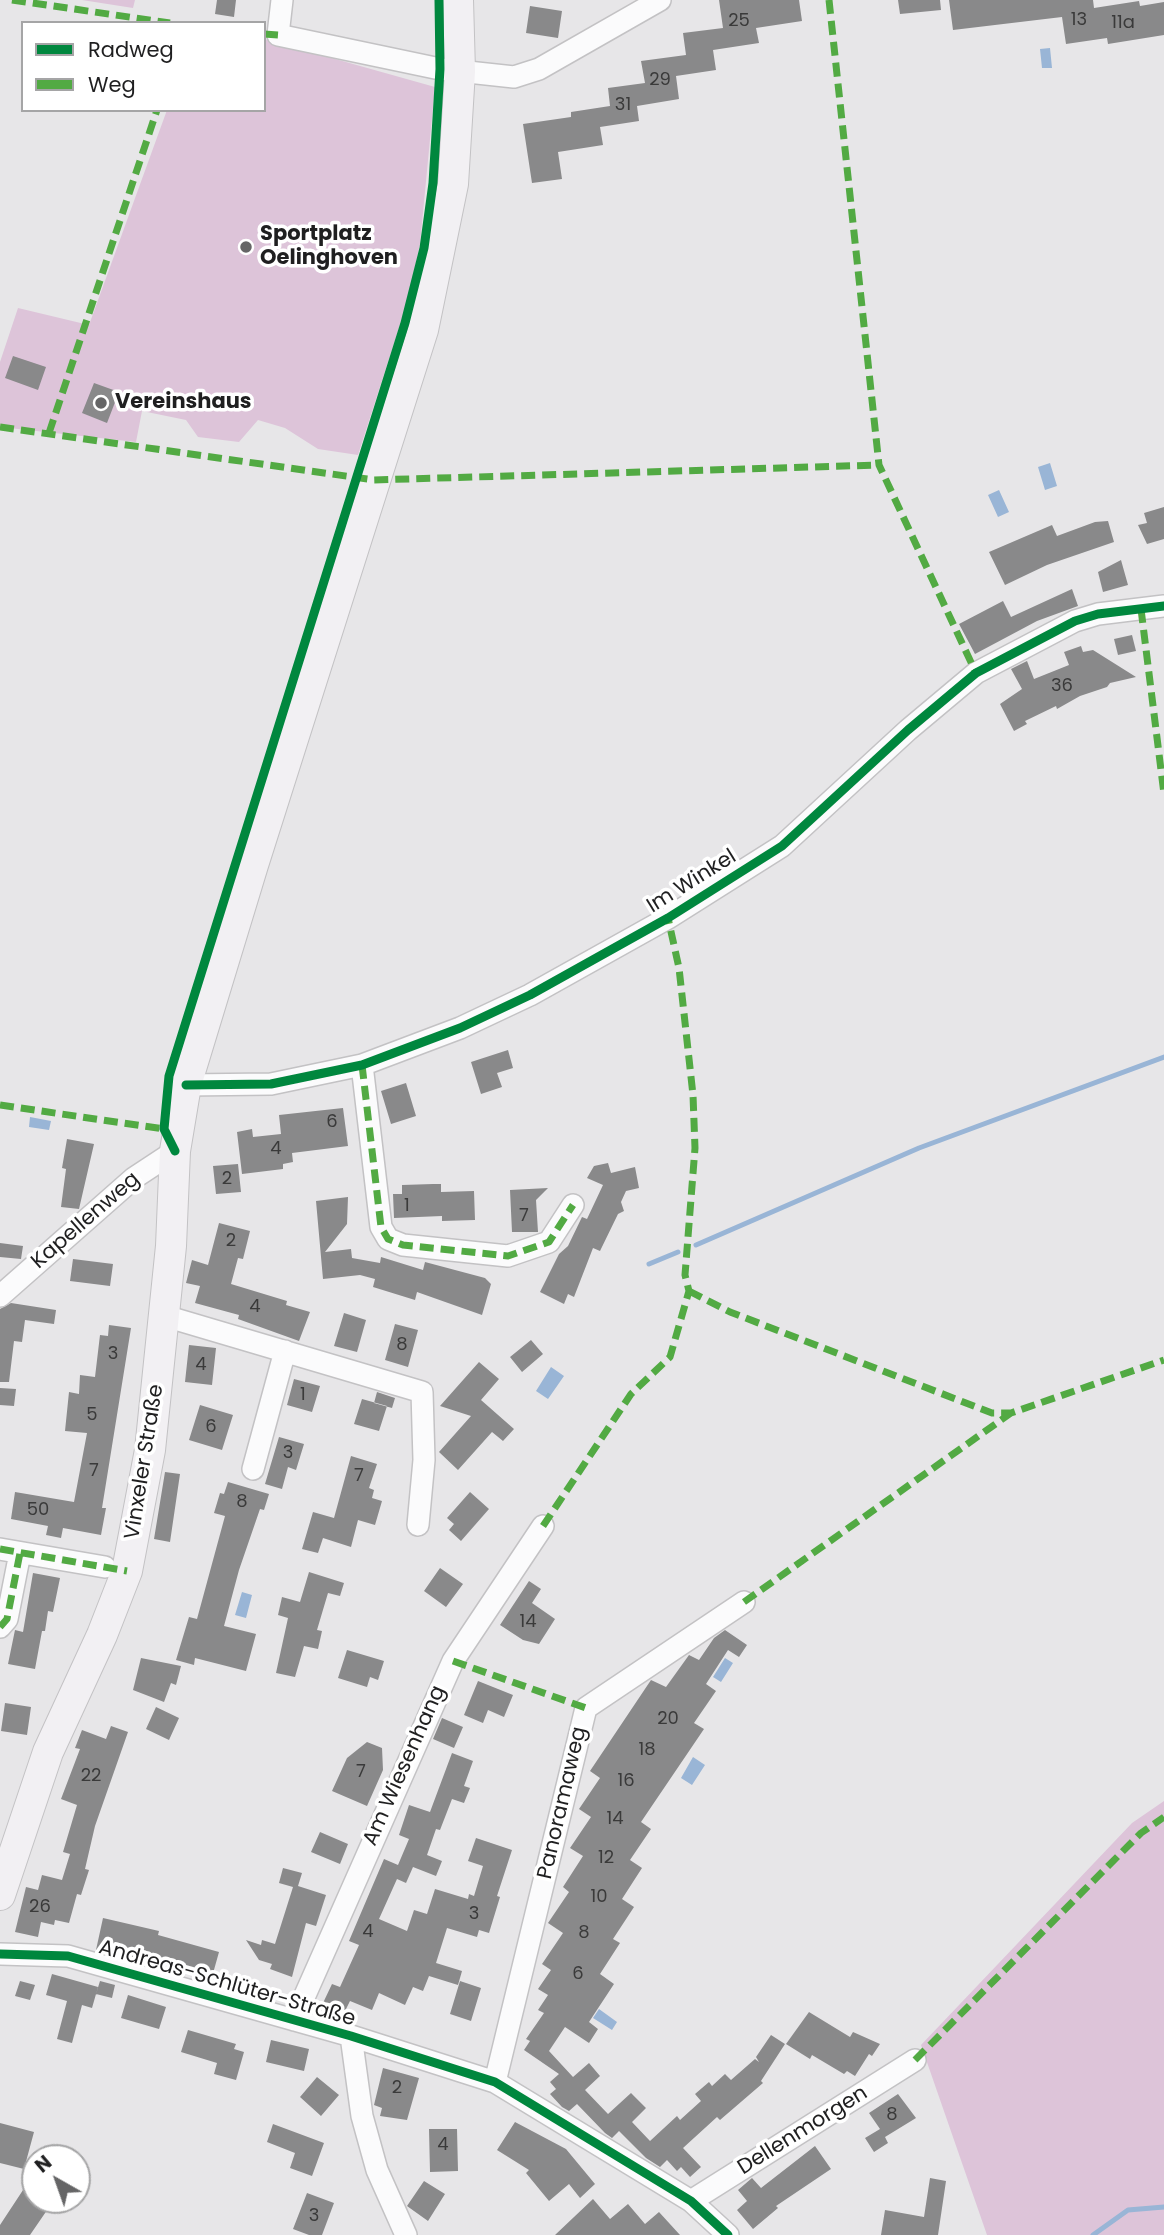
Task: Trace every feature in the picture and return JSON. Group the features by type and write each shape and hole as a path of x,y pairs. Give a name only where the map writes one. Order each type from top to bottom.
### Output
{"main road":[{"name":"Vinxeler Straße","path":"0,1895 48,1752 102,1635 127,1571 143,1498 165,1316 175,1151 186,1085 423,330 453,184 460,71 458,0"}],"street":[{"path":"282,0 278,35 460,71 514,77 538,69 660,0"},
{"name":"Im Winkel","path":"186,1085 271,1084 362,1065 460,1028 530,995 668,918 782,846 908,730 976,673 1075,621 1098,614 1164,606"},
{"path":"362,1065 381,1227 388,1239 403,1245 508,1256 549,1242 573,1205"},
{"name":"Kapellenweg","path":"0,1296 134,1178 175,1151"},
{"path":"165,1316 422,1392 424,1460 418,1525"},
{"path":"253,1469 285,1351"},
{"name":"Am Wiesenhang","path":"294,2020 453,1661 542,1526"},
{"path":"0,1627 7,1619 10,1551 105,1567"},
{"name":"Panoramaweg","path":"495,2082 586,1708 744,1602"},
{"name":"Andreas-Schlüter-Straße","path":"0,1954 68,1956 351,2036 495,2082 691,2201 728,2235"},
{"path":"351,2036 362,2116 377,2170 406,2235"},
{"name":"Dellenmorgen","path":"691,2201 915,2060"}],"shaded area":[{"path":"82,0 135,0 133,8"},
{"path":"266,40 435,87 420,244 407,303 358,455 318,449 285,428 258,420 239,442 198,437 186,420 142,411 136,442 0,427 0,362 18,308 89,325 166,112 266,112"},
{"path":"1164,1801 1164,2235 987,2235 921,2045 1132,1823"}],"water":[{"path":"1050,48 1052,68 1042,68 1040,49"},
{"path":"1050,463 1057,486 1045,490 1038,467"},
{"path":"999,490 1009,512 998,517 988,495"},
{"path":"30,1117 51,1121 49,1130 29,1127"},
{"path":"551,1367 564,1376 548,1399 536,1391"},
{"path":"242,1592 252,1595 246,1618 235,1615"},
{"path":"725,1658 733,1663 721,1682 713,1677"},
{"path":"693,1757 705,1765 692,1785 681,1778"},
{"path":"599,2009 617,2022 612,2030 593,2018"}],"building":[{"path":"217,0 236,0 234,17 215,14"},
{"path":"719,0 799,0 802,21 756,28 759,43 713,50 716,70 676,76 679,99 637,106 639,121 600,127 603,145 558,152 562,179 532,183 523,124 571,117 571,112 610,106 608,88 645,83 641,61 686,55 683,33 723,28"},
{"path":"898,0 940,0 941,10 900,14"},
{"path":"949,0 1093,0 1094,8 1139,1 1140,6 1164,2 1164,35 1108,44 1107,38 1066,44 1062,17 953,30"},
{"path":"530,6 562,11 558,38 526,33"},
{"path":"13,356 46,367 38,390 5,378"},
{"name":"Vereinshaus","path":"94,383 119,392 107,423 82,413"},
{"path":"1164,507 1164,539 1147,544 1138,525 1147,523 1144,513"},
{"path":"1108,521 1114,542 1047,565 1005,585 989,552 1052,525 1057,536 1095,522"},
{"path":"1121,560 1128,585 1103,592 1098,572"},
{"path":"1072,589 1078,606 1037,621 975,654 959,624 1003,601 1011,617"},
{"path":"1132,635 1136,651 1118,655 1114,639"},
{"path":"1081,646 1083,652 1093,650 1136,677 1110,683 1107,687 1080,696 1057,709 1056,706 1025,721 1027,724 1014,731 1000,704 1022,689 1011,669 1027,661 1034,679 1069,665 1064,652"},
{"path":"508,1050 513,1068 497,1073 502,1087 481,1094 471,1062"},
{"path":"406,1083 416,1116 391,1124 381,1091"},
{"path":"343,1108 348,1146 292,1153 293,1162 283,1164 283,1169 242,1174 237,1132 252,1129 253,1137 281,1134 279,1115"},
{"path":"67,1139 94,1144 79,1209 61,1207 66,1169 62,1168"},
{"path":"608,1163 611,1173 635,1167 639,1188 626,1191 621,1202 624,1211 618,1214 600,1251 593,1248 574,1297 568,1294 564,1304 540,1292 582,1217 587,1219 603,1185 587,1178 594,1166"},
{"path":"238,1164 241,1192 216,1194 213,1166"},
{"path":"441,1184 441,1192 474,1191 475,1220 442,1221 442,1216 394,1218 393,1194 402,1194 402,1185"},
{"path":"548,1188 536,1200 538,1232 512,1232 510,1190"},
{"path":"348,1197 347,1224 325,1252 351,1249 352,1258 380,1263 381,1257 423,1270 425,1262 485,1278 491,1284 482,1315 417,1292 415,1300 373,1287 375,1279 360,1275 323,1279 316,1201"},
{"path":"219,1223 250,1231 243,1259 238,1258 231,1284 287,1301 286,1305 310,1312 299,1341 238,1319 239,1315 195,1303 200,1286 186,1283 192,1260 208,1265"},
{"path":"0,1243 23,1246 21,1259 0,1257"},
{"path":"73,1259 113,1264 110,1286 70,1281"},
{"path":"11,1303 56,1310 54,1324 25,1320 22,1342 14,1341 9,1382 0,1382 0,1309"},
{"path":"344,1313 366,1320 357,1352 334,1346"},
{"path":"395,1324 418,1330 408,1367 385,1360"},
{"path":"109,1325 131,1328 102,1508 106,1508 101,1535 63,1528 61,1538 46,1535 48,1526 11,1519 15,1492 74,1502 87,1433 65,1431 69,1392 79,1394 80,1375 95,1377 100,1335 108,1336"},
{"path":"531,1340 543,1354 522,1372 510,1357"},
{"path":"189,1345 216,1348 212,1385 185,1382"},
{"path":"479,1362 499,1379 481,1400 514,1429 503,1441 492,1432 458,1470 439,1452 471,1416 440,1406"},
{"path":"294,1379 320,1386 312,1412 287,1405"},
{"path":"0,1388 16,1389 14,1406 0,1405"},
{"path":"377,1392 395,1398 392,1408 374,1403"},
{"path":"362,1399 387,1406 379,1431 354,1424"},
{"path":"200,1405 233,1415 222,1450 189,1440"},
{"path":"279,1437 304,1444 296,1470 288,1467 282,1489 265,1484"},
{"path":"351,1456 377,1464 369,1488 374,1490 372,1498 382,1501 375,1525 358,1520 351,1547 323,1538 318,1553 302,1549 313,1512 334,1518"},
{"path":"165,1472 180,1474 170,1542 154,1539"},
{"path":"228,1482 269,1494 264,1510 260,1509 239,1570 224,1626 256,1634 246,1671 195,1658 194,1665 176,1660 189,1617 197,1619 225,1516 214,1513 220,1493 224,1494"},
{"path":"470,1492 489,1509 461,1541 449,1530 454,1524 447,1518"},
{"path":"440,1568 463,1584 446,1607 424,1591"},
{"path":"309,1572 344,1583 340,1596 328,1593 317,1630 322,1631 318,1649 304,1646 295,1677 276,1673 288,1618 278,1615 282,1597 300,1602"},
{"path":"33,1573 60,1578 53,1612 48,1611 45,1631 42,1631 35,1669 8,1664 15,1630 23,1632"},
{"path":"529,1581 541,1589 532,1603 555,1619 539,1644 523,1640 500,1625"},
{"path":"725,1630 747,1645 739,1657 728,1650 706,1684 716,1691 694,1723 704,1729 641,1822 651,1829 630,1860 642,1868 622,1899 634,1907 613,1939 620,1943 600,1974 614,1984 589,2022 598,2029 589,2043 565,2027 549,2051 573,2077 589,2063 600,2076 585,2090 608,2114 631,2093 646,2108 632,2122 650,2141 677,2116 680,2120 701,2101 695,2094 709,2082 712,2086 725,2074 731,2080 755,2059 759,2062 756,2057 771,2035 785,2044 761,2081 763,2083 720,2120 717,2117 683,2148 701,2167 690,2177 681,2167 677,2171 667,2160 660,2167 646,2158 619,2131 612,2138 577,2104 569,2111 562,2107 550,2094 556,2089 550,2082 559,2074 524,2050 530,2041 526,2039 544,2013 538,2010 548,1995 538,1989 551,1970 542,1964 563,1933 548,1923 569,1892 563,1887 583,1856 570,1848 591,1817 579,1809 600,1778 590,1771 651,1680 666,1687 689,1655 699,1660 714,1638"},
{"path":"347,1650 384,1661 378,1680 370,1677 367,1687 338,1678"},
{"path":"141,1658 181,1666 176,1685 171,1683 164,1702 133,1690"},
{"path":"478,1681 513,1695 504,1717 488,1710 483,1723 464,1715"},
{"path":"5,1703 31,1707 27,1735 1,1731"},
{"path":"156,1707 179,1718 169,1740 146,1729"},
{"path":"442,1718 463,1727 454,1748 433,1739"},
{"path":"111,1726 128,1732 95,1826 85,1869 89,1870 81,1895 77,1894 69,1923 55,1920 54,1925 41,1922 38,1937 15,1932 26,1887 38,1890 42,1875 62,1880 70,1854 63,1852 77,1805 61,1799 80,1749 75,1748 82,1730 106,1739"},
{"path":"367,1742 382,1748 383,1770 367,1806 332,1791 347,1758"},
{"path":"452,1753 473,1761 464,1786 470,1788 464,1803 452,1799 440,1830 436,1829 427,1855 442,1861 436,1876 413,1867 406,1883 397,1879 379,1919 407,1931 414,1910 427,1914 435,1889 468,1899 469,1894 474,1896 483,1866 468,1861 476,1838 512,1850 497,1896 500,1897 489,1933 479,1930 477,1937 447,1928 436,1963 462,1971 458,1985 429,1976 423,1991 413,1987 405,2005 379,1993 372,2010 350,2001 344,2013 323,2003 332,1984 340,1987 359,1945 349,1941 384,1859 398,1865 409,1839 399,1835 409,1805 430,1812"},
{"path":"320,1832 348,1844 340,1864 311,1852"},
{"path":"283,1868 302,1873 298,1886 326,1895 316,1926 306,1923 292,1977 270,1969 272,1964 259,1960 246,1940 261,1945 262,1940 275,1944 293,1887 279,1883"},
{"path":"103,1918 159,1931 158,1935 219,1952 212,1977 153,1959 151,1964 96,1950"},
{"path":"52,1974 98,1987 92,2008 82,2005 72,2043 57,2039 67,2001 46,1995"},
{"path":"20,1981 35,1985 30,2000 15,1996"},
{"path":"100,1981 115,1985 112,1998 96,1994"},
{"path":"460,1981 481,1988 471,2021 450,2014"},
{"path":"128,1995 166,2007 159,2029 121,2018"},
{"path":"809,2012 850,2037 853,2032 880,2044 872,2056 869,2054 855,2076 847,2071 844,2074 812,2055 810,2059 786,2044"},
{"path":"188,2030 236,2044 234,2049 244,2052 236,2080 214,2074 217,2063 181,2052"},
{"path":"271,2040 309,2049 304,2071 266,2062"},
{"path":"383,2068 419,2078 407,2120 380,2116 382,2108 374,2105"},
{"path":"317,2077 339,2095 321,2116 300,2097"},
{"path":"898,2094 916,2118 885,2137 888,2143 874,2152 865,2138 880,2129 869,2113"},
{"path":"515,2122 566,2149 595,2184 580,2198 569,2184 549,2201 526,2173 529,2170 497,2150"},
{"path":"0,2123 34,2132 31,2144 21,2144 21,2168 0,2163"},
{"path":"273,2124 324,2143 312,2176 290,2168 295,2153 267,2142"},
{"path":"429,2129 457,2129 458,2171 430,2172"},
{"path":"815,2146 831,2169 776,2206 778,2208 753,2229 737,2210 747,2201 738,2190 752,2178 761,2188"},
{"path":"930,2178 946,2181 938,2235 881,2235 885,2210 924,2217"},
{"path":"424,2181 445,2194 428,2221 407,2206"},
{"path":"21,2193 21,2214 44,2214 30,2235 0,2235 0,2225"},
{"path":"307,2193 334,2203 322,2235 309,2235 293,2229"},
{"path":"593,2199 610,2219 628,2204 645,2224 659,2212 680,2235 555,2235"}],"waterway":[{"path":"696,1245 919,1148 1164,1057"},
{"path":"649,1264 678,1252"},
{"path":"1093,2235 1128,2210 1164,2207"}],"marked path":[{"path":"12,0 156,21"},
{"path":"829,0 879,465 976,673"},
{"path":"266,34 278,35"},
{"path":"49,433 156,112"},
{"path":"0,427 374,480 879,465"},
{"path":"1141,609 1164,794"},
{"path":"543,1526 631,1394 670,1357 689,1291 685,1275 695,1148 693,1095 679,968 668,918"},
{"path":"362,1065 381,1227 388,1239 403,1245 508,1256 549,1242 573,1205"},
{"path":"0,1105 164,1129"},
{"path":"689,1291 730,1312 992,1413 1011,1413 1164,1360"},
{"path":"744,1602 1011,1413"},
{"path":"0,1549 127,1571"},
{"path":"0,1627 7,1619 20,1553"},
{"path":"453,1661 586,1708"},
{"path":"915,2060 1141,1833 1164,1817"}],"cycle path":[{"path":"175,1151 164,1129 169,1076 405,323 424,248 433,183 440,69 439,0"},
{"path":"186,1085 271,1084 362,1065 460,1028 530,995 668,918 782,846 908,730 976,673 1075,621 1098,614 1164,606"},
{"path":"0,1954 68,1956 351,2036 495,2082 691,2201 728,2235"}],"place":[{"name":"Sportplatz Oelinghoven","path":"246,247"},
{"name":"Vereinshaus","path":"101,403"}]}
